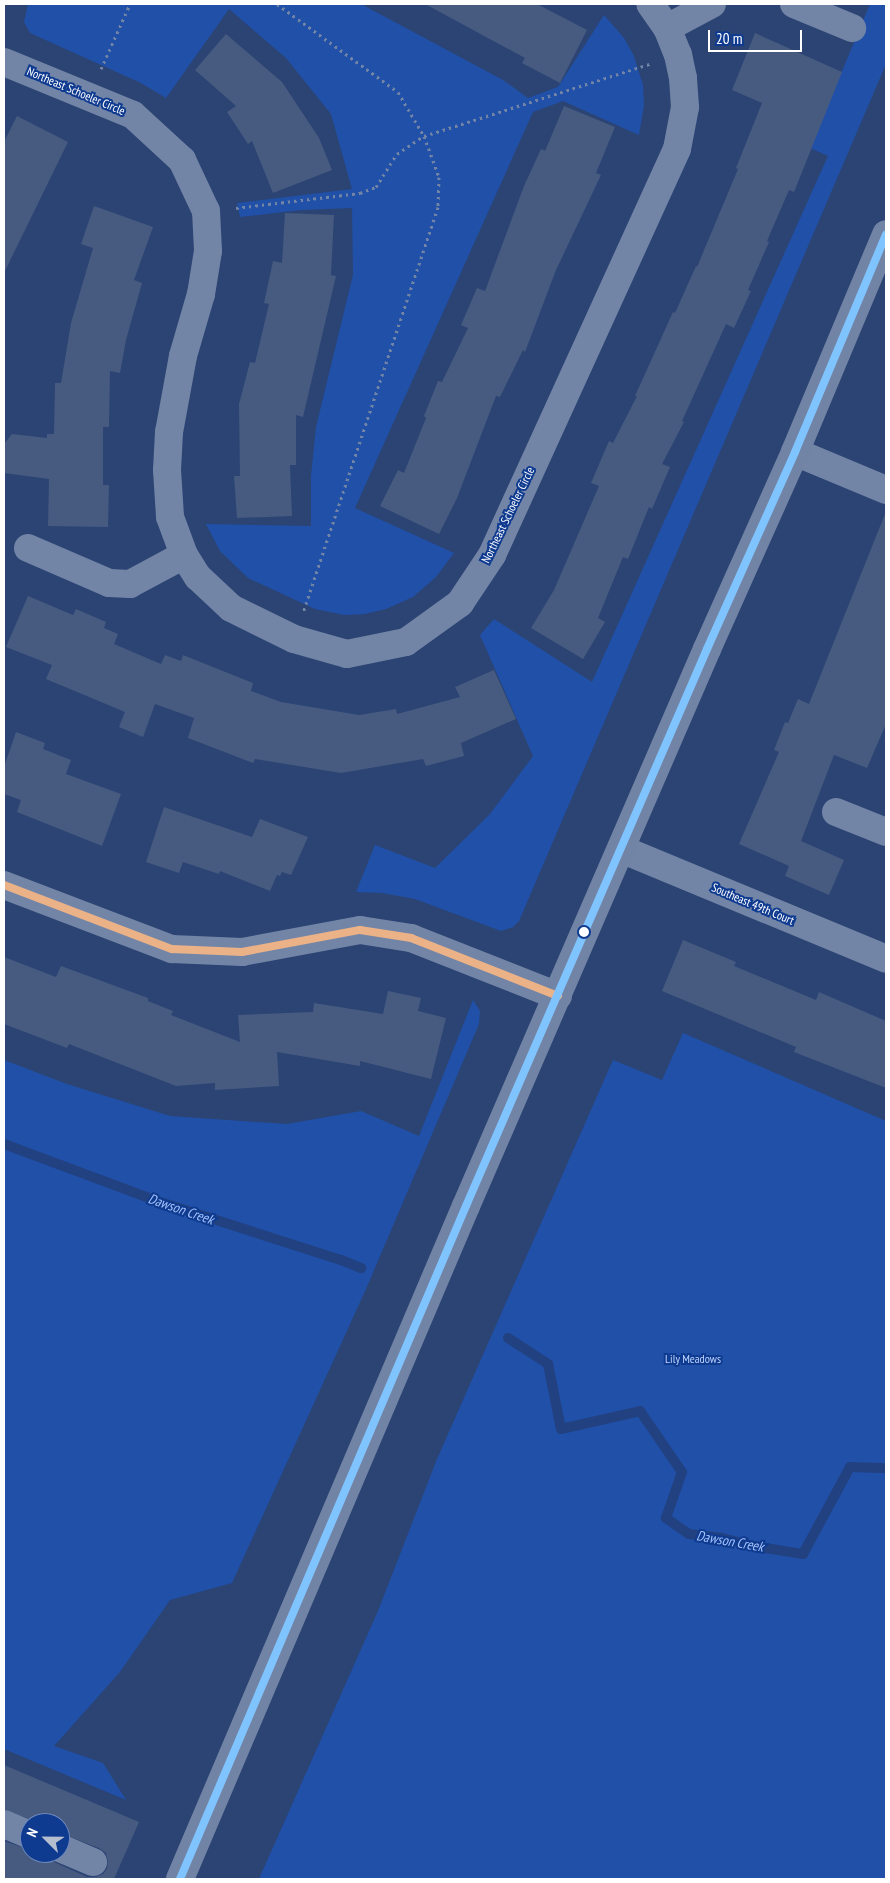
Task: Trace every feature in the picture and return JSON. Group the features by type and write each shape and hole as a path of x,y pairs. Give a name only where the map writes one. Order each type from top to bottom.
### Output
{"main road":[{"path":"180,1879 466,1206 620,849 795,452 886,234"}],"street":[{"name":"Northeast Schoeler Circle","path":"4,62 133,115 182,160 206,211 208,250 201,294 183,356 169,432 167,470 170,517 184,555 198,577 231,608 294,638 347,654 406,642 460,603 496,546 677,149 685,108 684,78 678,55 667,28 650,4"},
{"path":"667,28 712,4"},
{"path":"794,4 852,28"},
{"path":"795,452 886,490"},
{"path":"28,548 109,583 130,584 184,555"},
{"path":"836,812 886,832"},
{"name":"Southeast 49th Court","path":"620,849 886,959"},
{"path":"4,885 172,949 242,952 360,930 411,938 558,996"},
{"path":"4,1824 20,1831"},
{"path":"70,1852 93,1862"}],"path":[{"path":"89,97 130,4"},
{"path":"277,4 398,92 424,136 439,177 438,207 294,638"},
{"path":"206,211 360,193 376,187 397,154 424,136 678,55"}],"green space":[{"path":"28,4 361,4 503,80 528,98 558,87 604,15 624,38 634,56 643,85 644,105 639,135 563,101 533,112 355,508 454,553 436,577 413,597 386,609 365,614 344,615 315,609 248,578 220,551 206,524 311,526 311,476 316,427 353,275 352,208 301,210 240,217 237,203 352,189 331,114 286,58 229,9 166,98 141,83 30,33 24,22"},
{"path":"870,4 886,4 886,64 519,921 513,927 501,931 415,899 382,893 356,892 375,845 435,868 490,814 533,756 480,635 494,619 592,682 828,156 810,148"},
{"path":"473,1000 480,1011 479,1024 366,1289 232,1583 170,1600 120,1672 54,1746 103,1763 126,1800 4,1749 4,1060 67,1084 170,1116 287,1124 361,1111 419,1136"},
{"name":"Lily Meadows","path":"683,1033 886,1121 886,1879 259,1879 378,1611 437,1459 613,1060 662,1080"}],"building":[{"path":"425,4 537,4 587,30 560,83 522,63 525,58"},
{"path":"755,33 842,72 794,192 789,190 767,241 769,242 748,290 751,291 734,328 726,324 682,421 684,422 662,464 670,467 652,509 649,507 628,559 623,557 598,618 605,622 583,659 531,628 554,590 599,486 591,483 609,441 613,443 637,396 635,396 673,312 675,313 697,267 738,169 736,168 762,103 732,90"},
{"path":"226,34 282,82 319,138 332,170 273,193 252,141 248,144 227,112 236,106 195,70"},
{"path":"564,106 615,127 596,173 601,175 556,270 525,352 523,350 500,397 496,396 457,498 439,534 380,506 398,470 404,473 426,418 424,416 438,381 442,382 468,328 461,325 477,288 485,291 524,186 541,149 545,151"},
{"path":"17,116 68,142 4,273 4,142"},
{"path":"94,206 153,227 134,280 142,283 126,340 120,373 110,371 109,427 103,427 103,485 109,485 108,527 48,526 49,479 4,473 4,444 12,434 47,438 47,434 54,434 55,383 61,383 71,323 93,248 81,244"},
{"path":"285,213 334,215 331,275 336,276 303,417 296,415 296,465 290,465 292,516 237,518 234,476 240,476 239,404 250,362 255,363 269,304 264,303 273,261 282,263"},
{"path":"885,514 886,724 867,768 834,755 801,841 844,860 829,895 785,876 789,866 739,844 779,752 774,750 785,722 788,723 798,699 809,704"},
{"path":"28,596 73,615 76,609 106,622 104,628 118,634 114,644 161,664 165,655 181,661 183,655 253,683 251,691 281,702 359,715 396,709 397,714 460,697 455,687 494,670 516,719 461,743 464,756 426,766 423,759 341,773 255,759 253,763 188,738 194,718 155,704 143,737 119,727 125,712 46,679 52,665 6,647"},
{"path":"16,732 45,743 43,749 71,760 66,774 121,794 102,846 17,812 21,800 4,794 4,767"},
{"path":"164,807 252,837 260,819 308,837 291,875 282,872 280,876 277,875 270,891 220,871 219,874 183,862 179,873 146,862"},
{"path":"683,940 736,962 734,966 816,1000 819,992 886,1021 886,1088 794,1052 796,1047 662,991"},
{"path":"4,957 56,977 61,966 148,998 148,1001 173,1011 171,1015 240,1042 238,1015 313,1012 314,1003 383,1014 388,991 421,998 418,1011 446,1018 431,1079 360,1061 360,1066 277,1052 279,1086 215,1090 215,1083 176,1086 69,1044 67,1048 4,1024"},
{"path":"4,1765 139,1822 114,1879 4,1879 4,1841 20,1847 20,1863 56,1863 87,1877 103,1874 107,1869 108,1861 106,1853 99,1848 70,1837 70,1813 20,1813 20,1815 4,1809"}],"waterway":[{"name":"Dawson Creek","path":"4,1144 160,1202 361,1268"},
{"name":"Dawson Creek","path":"508,1338 548,1364 561,1429 640,1411 682,1472 666,1518 689,1534 722,1538 754,1546 803,1554 850,1467 886,1468"}],"transit line":[{"path":"180,1879 466,1206 707,649 795,452 886,234"},
{"path":"4,885 172,949 242,952 360,930 411,938 558,996"}]}
